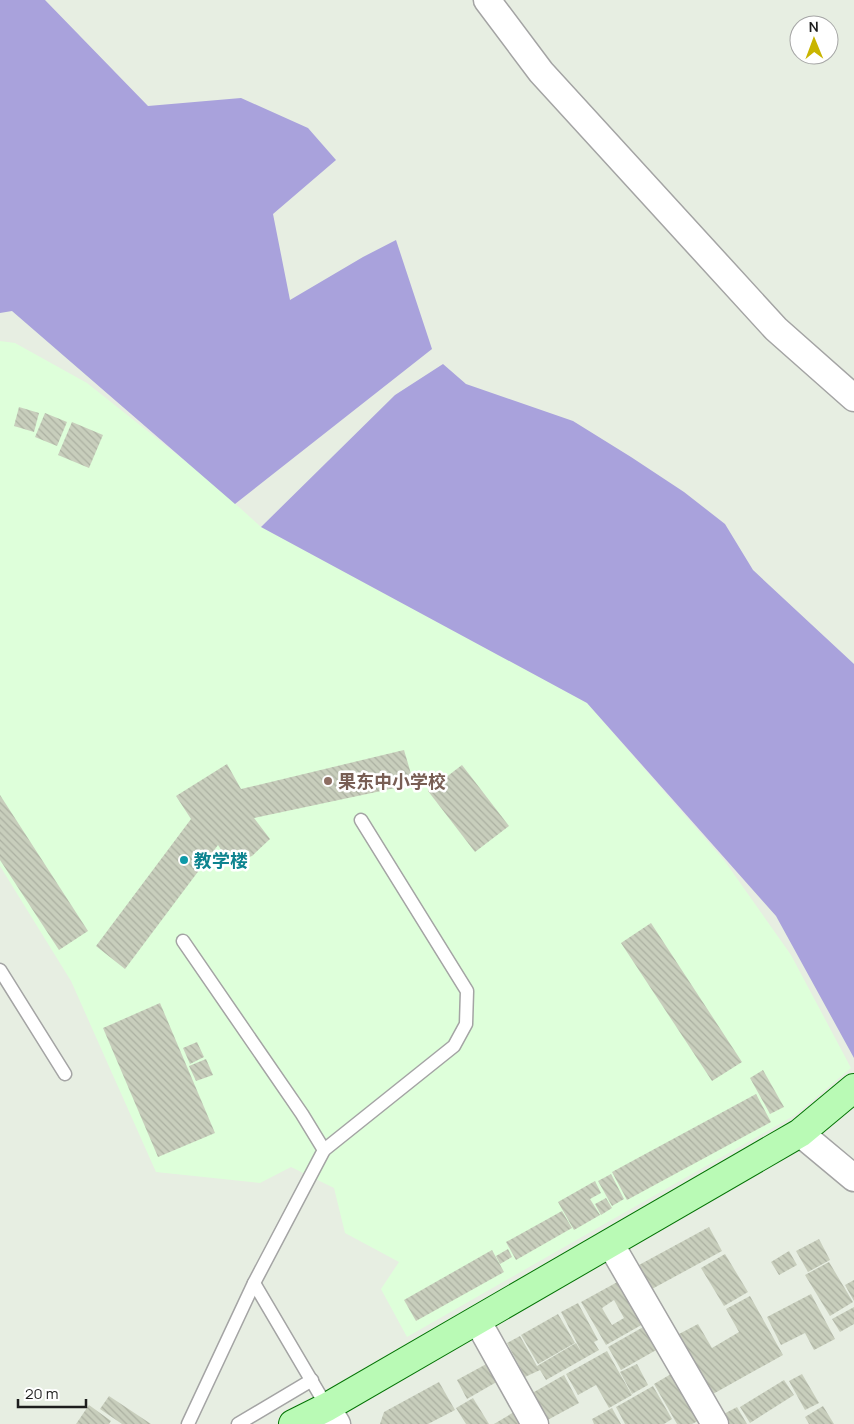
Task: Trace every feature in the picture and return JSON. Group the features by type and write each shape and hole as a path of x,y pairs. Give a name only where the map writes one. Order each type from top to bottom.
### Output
{"street":[{"path":"487,0 541,72 776,329 854,398"},
{"path":"292,1424 332,1415 477,1320 800,1133 853,1089"},
{"path":"800,1133 854,1178"},
{"path":"610,1243 715,1424"},
{"path":"477,1320 535,1424"}],"lane":[{"path":"188,1424 254,1283 324,1150 454,1046 466,1024 466,991 360,820"},
{"path":"183,942 302,1114 324,1150"},
{"path":"0,970 64,1074"},
{"path":"254,1283 332,1415"},
{"path":"238,1424 312,1380"}],"shaded area":[{"path":"0,0 45,0 148,106 241,98 308,128 336,160 273,214 290,300 396,240 432,349 235,504 12,311 0,313"},
{"name":"果东中小学校","path":"0,341 15,343 87,383 208,479 261,527 587,703 724,860 791,955 851,1068 795,1115 407,1337 381,1289 399,1262 345,1233 334,1188 291,1167 260,1183 156,1172 71,981 0,866"},
{"path":"443,364 466,384 573,421 684,492 725,524 753,570 854,664 854,1058 776,916 587,703 261,527 395,395"}],"building":[{"path":"19,407 39,413 34,432 14,426"},
{"path":"45,413 67,422 57,446 35,437"},
{"path":"72,422 103,435 89,468 58,455"},
{"name":"教学楼","path":"404,750 414,784 254,818 270,839 252,856 230,863 218,845 125,969 96,946 191,819 176,796 227,764 241,789"},
{"path":"462,765 509,826 475,852 428,791"},
{"path":"0,795 88,931 59,950 0,860"},
{"path":"651,923 742,1062 712,1081 621,943"},
{"path":"160,1003 215,1133 158,1157 103,1028"},
{"path":"197,1042 204,1057 190,1064 183,1048"},
{"path":"206,1059 213,1075 196,1081 189,1066"},
{"path":"763,1070 784,1107 770,1114 750,1078"},
{"path":"756,1094 771,1122 627,1200 612,1172"},
{"path":"611,1174 624,1199 612,1206 598,1181"},
{"path":"595,1181 601,1193 590,1199 600,1215 574,1230 558,1202"},
{"path":"606,1198 612,1208 601,1215 595,1204"},
{"path":"562,1211 572,1228 516,1260 506,1242"},
{"path":"709,1227 722,1251 652,1289 639,1265"},
{"path":"819,1239 830,1260 808,1272 796,1251"},
{"path":"508,1249 512,1257 500,1264 496,1256"},
{"path":"492,1250 504,1272 416,1321 404,1300"},
{"path":"789,1251 797,1265 779,1275 771,1262"},
{"path":"725,1254 748,1292 724,1306 701,1268"},
{"path":"829,1262 853,1302 830,1316 805,1275"},
{"path":"621,1280 645,1323 606,1345 581,1302","holes":["614,1300 624,1318 612,1325 602,1308"]},
{"path":"854,1280 854,1301 845,1285"},
{"path":"811,1294 835,1339 814,1350 805,1333 781,1345 767,1317"},
{"path":"750,1296 783,1355 713,1394 679,1334 698,1324 712,1348 739,1332 726,1309"},
{"path":"578,1303 598,1340 594,1342 599,1350 546,1380 540,1370 525,1377 507,1343 520,1336 537,1366 576,1343 583,1355 561,1312"},
{"path":"854,1307 854,1324 840,1332 832,1319"},
{"path":"558,1314 575,1343 538,1364 521,1335"},
{"path":"645,1326 658,1349 621,1370 608,1347"},
{"path":"607,1351 632,1395 609,1408 596,1385 578,1395 566,1374"},
{"path":"490,1362 500,1380 467,1399 457,1380"},
{"path":"637,1364 648,1385 632,1394 620,1372"},
{"path":"671,1374 698,1421 692,1424 677,1424 654,1384"},
{"path":"802,1374 819,1403 805,1410 789,1381"},
{"path":"564,1375 579,1403 542,1423 527,1396"},
{"path":"784,1380 794,1395 750,1423 740,1407"},
{"path":"439,1382 455,1410 428,1424 380,1424 384,1412"},
{"path":"653,1386 672,1419 664,1424 625,1424 616,1407"},
{"path":"109,1396 151,1424 122,1424 100,1409"},
{"path":"473,1398 489,1424 466,1424 456,1408"},
{"path":"89,1405 111,1421 109,1424 76,1424"},
{"path":"823,1406 834,1424 809,1424 805,1417"},
{"path":"737,1407 747,1424 728,1424 722,1415"},
{"path":"612,1408 621,1424 594,1424 592,1419"},
{"path":"514,1412 521,1424 494,1424"}],"place":[{"name":"果东中小学校","path":"328,781"},
{"name":"教学楼","path":"184,860"}]}
